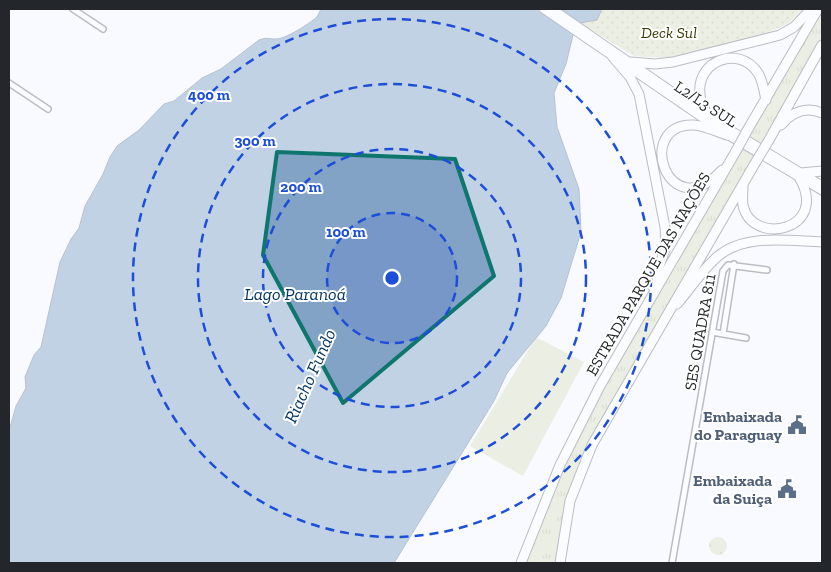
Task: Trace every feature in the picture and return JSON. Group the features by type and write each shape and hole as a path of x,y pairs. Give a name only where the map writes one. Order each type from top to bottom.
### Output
{"highway":[{"path":"631,62 655,64 673,62 780,35 794,26 811,9"},
{"name":"ESTRADA PARQUE DAS NAÇÕES","path":"521,563 573,437 638,318 818,9"},
{"path":"560,563 567,516 582,468 592,445 822,45"},
{"path":"612,56 630,77 639,94 665,233 666,247 662,260 638,318"},
{"path":"708,116 700,98 702,77 709,66 725,58 742,60 754,68 762,82 766,100"},
{"path":"770,137 794,113 804,110 822,112"},
{"path":"727,135 692,125 675,130 666,139 662,150 664,172 675,183 684,186 702,185 716,176 735,153"},
{"path":"743,183 743,206 749,218 759,226 775,229 791,225 805,212 808,198 800,175 822,171"},
{"path":"665,317 716,258 733,246 752,241 822,242"}],"main road":[{"name":"L2/L3 SUL","path":"542,9 727,135 822,185"},
{"name":"L2/L3 SUL","path":"553,9 708,116 822,191"}],"street":[{"path":"73,9 103,29"},
{"path":"9,83 48,109"},
{"path":"724,334 734,264"},
{"name":"SES QUADRA 811","path":"672,563 723,271 728,265 734,264 767,270"},
{"path":"712,332 746,338"}],"highlighted area":[{"path":"277,152 455,159 494,276 343,403 263,255"}],"green space":[{"name":"Deck Sul","path":"602,9 803,9 788,24 771,31 670,58 634,56 580,23 596,20"},
{"path":"822,10 822,38 589,444 564,510 557,545 556,563 525,563 576,439 615,365"},
{"path":"536,337 584,362 523,476 470,446"},
{"path":"718,537 724,540 727,546 724,552 718,555 712,552 709,546 712,540"}],"water":[{"name":"Lago Paranoá","path":"321,9 602,9 597,20 580,23 573,35 566,64 554,93 557,127 579,189 581,232 561,298 546,326 507,373 494,401 394,563 9,563 9,431 16,406 26,388 25,377 34,355 41,347 60,262 71,239 79,228 85,206 110,157 117,146 139,130 164,104 174,101 202,78 221,69 259,40 266,38 279,39 297,31 317,17"}],"place":[{"name":"Embaixada do Paraguay","path":"797,425"},
{"name":"Embaixada da Suiça","path":"787,489"}],"water label":[{"name":"Riacho Fundo","path":"310,376"}]}
